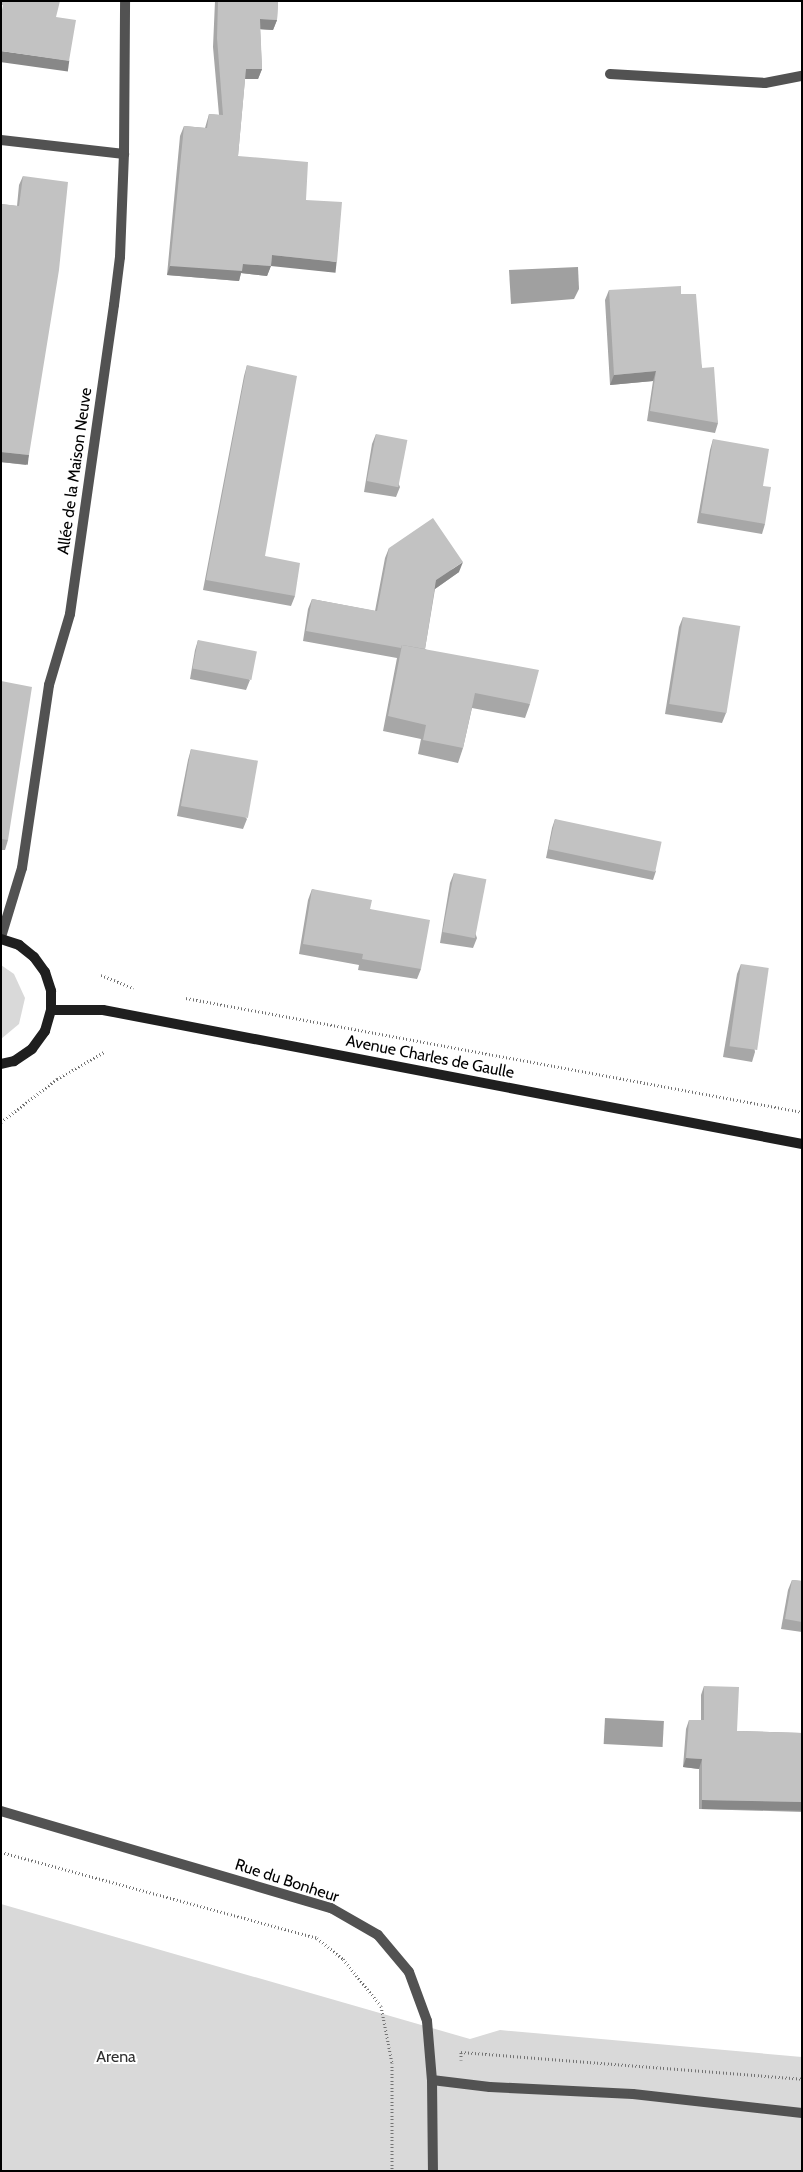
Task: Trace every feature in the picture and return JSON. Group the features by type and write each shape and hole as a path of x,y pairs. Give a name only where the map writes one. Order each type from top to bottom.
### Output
{"main road":[{"path":"1,938 19,945 34,957 45,972 51,991 51,1010 45,1031 32,1049 14,1061 1,1064"},
{"name":"Avenue Charles de Gaulle","path":"51,1010 103,1010 802,1144"}],"street":[{"name":"Allée de la Maison Neuve","path":"1,938 22,868 49,685 70,614 120,257 124,154 124,1"},
{"path":"610,74 765,83 802,76"},
{"path":"1,140 124,154"},
{"name":"Rue du Bonheur","path":"1,1811 331,1908 378,1935 409,1972 427,2021 432,2080 433,2171"},
{"path":"432,2080 490,2087 633,2094 802,2114"}],"path":[{"path":"102,975 142,989"},
{"path":"180,997 802,1112"},
{"path":"1,1122 57,1079 104,1052"},
{"path":"1,1852 317,1938 343,1959 381,2006 392,2063 392,2171"}],"green space":[{"path":"1,965 14,974 25,998 19,1024 1,1039"},
{"name":"Arena","path":"1,1904 470,2039 500,2030 802,2057 802,2171 1,2171"}],"shaded area":[{"path":"578,267 579,289 574,299 511,304 509,270"},
{"path":"605,1718 664,1721 663,1747 604,1744"}],"building":[{"path":"1,1 60,1 56,17 76,20 69,61 1,51 1,15 3,5 1,5"},
{"path":"218,1 278,1 277,20 260,19 262,69 246,69 238,156 308,162 306,200 342,202 337,262 272,255 271,266 243,264 242,271 170,266 184,126 207,128 209,114 223,115 217,38"},
{"path":"23,176 68,182 59,270 29,455 1,452 1,204 19,206"},
{"path":"681,286 681,294 696,294 702,368 714,367 718,423 650,411 656,371 614,375 609,290"},
{"path":"247,365 297,376 265,556 300,563 295,596 206,580"},
{"path":"376,434 407,440 398,487 367,481"},
{"path":"713,439 769,449 763,486 771,487 765,524 701,513"},
{"path":"433,518 463,562 436,580 425,649 402,645 401,648 306,631 312,599 377,611 389,548"},
{"path":"683,617 740,626 727,713 669,704"},
{"path":"198,640 257,651 251,680 192,668"},
{"path":"402,645 539,670 530,704 475,693 463,748 423,740 426,725 388,716"},
{"path":"1,681 32,687 8,840 1,839"},
{"path":"191,749 258,761 248,818 181,806"},
{"path":"555,819 662,842 655,872 549,849"},
{"path":"454,873 486,879 475,938 443,932"},
{"path":"312,889 372,900 370,909 430,920 421,969 362,959 363,954 303,944"},
{"path":"741,964 769,968 757,1050 729,1046"},
{"path":"792,1580 802,1581 802,1622 785,1619"},
{"path":"704,1686 739,1687 737,1731 802,1733 802,1802 702,1800 702,1759 686,1758 689,1720 704,1720"}]}
